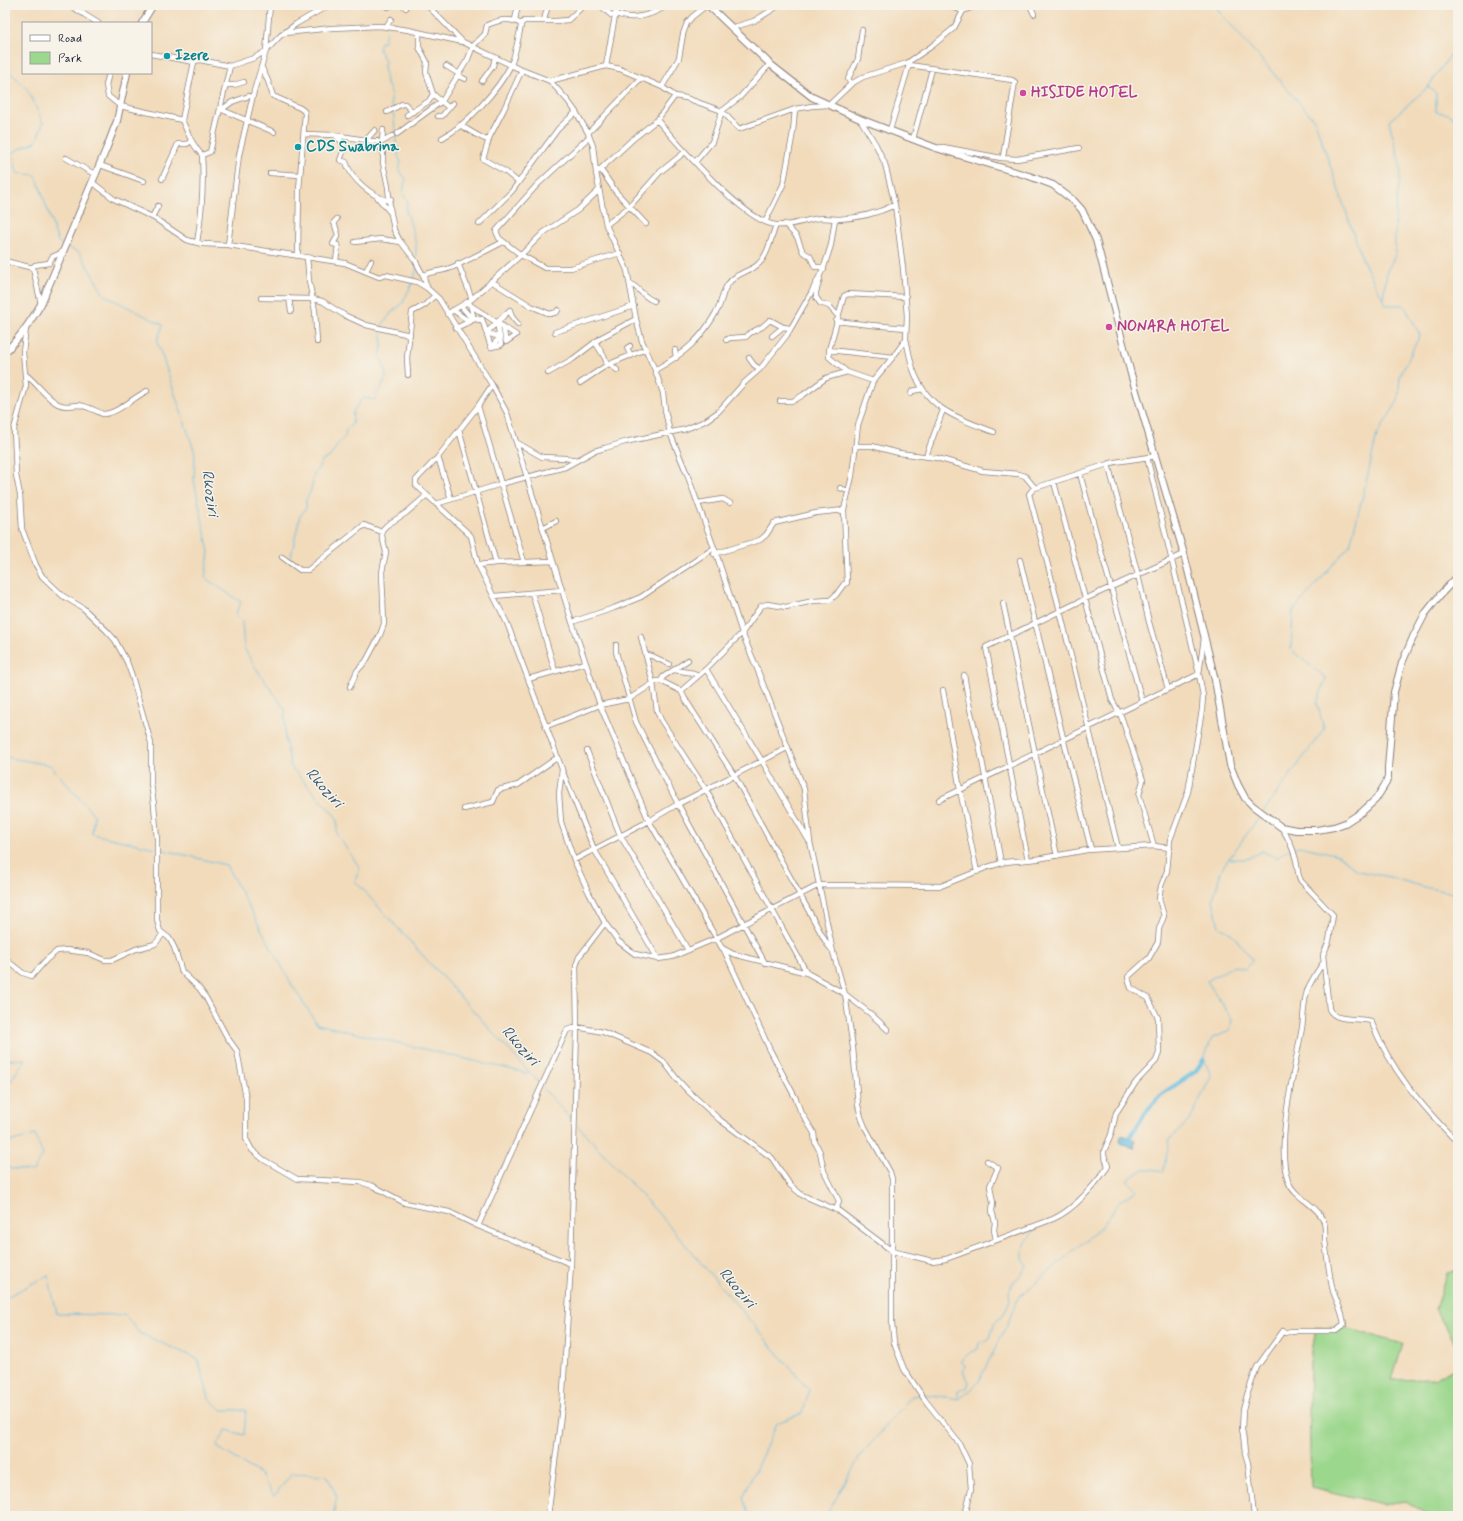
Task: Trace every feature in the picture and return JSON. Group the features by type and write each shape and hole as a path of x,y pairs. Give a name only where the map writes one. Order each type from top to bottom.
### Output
{"main road":[{"path":"707,5 770,64 807,94 860,119 936,148 1029,176 1053,185 1074,201 1082,210 1096,240 1131,374 1184,554 1215,680 1230,765 1245,798 1253,806 1281,827 1309,830 1334,827 1354,818 1376,799 1388,777 1394,692 1402,663 1425,614 1440,594 1458,576"},
{"path":"142,22 150,6"},
{"path":"5,352 15,343 41,304 65,250 117,121 127,74"}],"street":[{"path":"69,5 96,22"},
{"path":"228,245 239,155 254,92 266,52 270,5"},
{"path":"152,54 194,62 195,60 200,60 230,66 254,58 266,52 284,33 296,24 329,5"},
{"path":"427,5 463,42"},
{"path":"515,20 518,5"},
{"path":"544,20 548,5"},
{"path":"442,138 460,125 489,97 510,65 517,48 521,24 524,21 534,22 544,20 568,20 584,5"},
{"path":"600,5 609,14 632,17 641,16 668,5"},
{"path":"606,66 614,14 617,5"},
{"path":"662,87 679,58 683,34 688,20 707,5"},
{"path":"731,28 754,21 780,5"},
{"path":"946,5 963,11"},
{"path":"550,81 606,66 626,70 662,87 675,96 686,98 722,111 739,129 795,109 829,105 851,84 863,77 908,64 954,28 963,11 978,5"},
{"path":"1030,5 1034,14"},
{"path":"386,27 391,19"},
{"path":"397,134 442,101 459,75 473,46 485,34 487,25 507,19 515,20 521,24"},
{"path":"284,33 332,28 386,27 408,30 463,42 510,65 550,81 576,112 588,135 593,149 606,225 627,270 636,319 642,341 663,393 670,433 698,504 742,633 804,789 810,842 833,952 845,994 858,1105 861,1117 892,1175 892,1323 894,1343 904,1369 917,1390 959,1443 969,1464 971,1489 965,1516"},
{"path":"851,84 848,79 858,59 862,30"},
{"path":"419,33 419,47 427,62 426,72 433,94 449,108"},
{"path":"482,80 493,66 495,58"},
{"path":"194,62 182,120 191,141 202,155 203,178 197,243"},
{"path":"695,162 712,142 722,111 740,97 770,64"},
{"path":"908,64 932,69 1012,80 1015,82 1004,156 1001,158"},
{"path":"890,130 908,64"},
{"path":"202,155 210,152 230,66"},
{"path":"446,66 464,79"},
{"path":"262,68 268,81 272,96 300,108 305,114 300,175 298,255"},
{"path":"913,139 932,69"},
{"path":"518,182 506,172 483,159 490,137 522,70"},
{"path":"109,74 106,85 108,96 120,106 182,120"},
{"path":"620,253 570,268 545,268 521,255 503,242 496,231 537,185 588,135 641,78"},
{"path":"226,84 234,85 244,82"},
{"path":"408,115 431,99 433,94"},
{"path":"221,109 232,102 249,96"},
{"path":"596,173 656,120 675,96"},
{"path":"438,116 442,116 453,103"},
{"path":"387,112 402,104 405,104 413,112"},
{"path":"221,109 274,132"},
{"path":"765,222 783,185 793,132 795,109"},
{"path":"479,224 512,191 558,129 576,112"},
{"path":"860,119 876,144 885,164 895,204 906,297 906,339 913,370 923,389 934,403 943,410 994,432"},
{"path":"656,120 695,162 743,208 765,222 776,225 821,218 835,219 874,213 895,204"},
{"path":"460,125 478,134 484,140 488,140 490,137"},
{"path":"367,139 374,130"},
{"path":"383,130 380,143 383,152 383,163 394,230 415,260 424,277 427,288"},
{"path":"304,134 335,135 367,139 380,143 392,136"},
{"path":"335,135 344,144"},
{"path":"346,137 340,160 346,162 348,168 356,178 391,210"},
{"path":"162,179 178,144 187,144 191,141"},
{"path":"936,148 943,147 1001,158 1017,159 1079,148"},
{"path":"606,225 630,206 660,172 686,152"},
{"path":"66,158 96,175"},
{"path":"100,165 144,181"},
{"path":"600,170 616,192 646,224"},
{"path":"270,173 300,175"},
{"path":"92,182 114,199 152,216 187,240 197,243 228,245 345,262 378,277 386,275 419,283 435,295 492,385 507,413 585,663 600,705 650,820 724,950 770,1050 796,1099 800,1110 814,1134 815,1142 821,1155 824,1171 839,1201 836,1210"},
{"path":"447,314 461,306 468,304 543,233 578,210 599,190"},
{"path":"378,198 390,200"},
{"path":"152,216 158,206"},
{"path":"336,261 338,245 333,244 338,234 334,222 337,219"},
{"path":"835,219 824,272 819,280 816,297 820,302 829,306 838,316"},
{"path":"785,224 797,237 803,252 810,256 815,267 824,267"},
{"path":"655,370 676,358 696,342 720,306 723,292 728,283 742,272 757,265 764,257 776,225"},
{"path":"355,242 381,239 401,242"},
{"path":"424,277 426,274 446,269 503,242"},
{"path":"5,260 33,267 35,265 48,263 52,258 65,250"},
{"path":"307,257 316,320 317,342"},
{"path":"366,271 371,261"},
{"path":"458,263 472,299"},
{"path":"33,267 41,304"},
{"path":"436,504 565,467 594,451 625,442 686,429 705,420 718,412 744,383 760,369 787,335 824,267"},
{"path":"419,283 421,271"},
{"path":"491,281 531,306 550,314 557,312 558,310"},
{"path":"630,283 636,286 647,298 654,301"},
{"path":"408,375 407,363 412,312 425,304 435,295"},
{"path":"873,381 847,372 829,357 829,350 836,321 844,296 906,297"},
{"path":"261,298 313,299 322,301 344,315 366,325 410,335"},
{"path":"289,298 291,311"},
{"path":"468,304 479,311 502,321"},
{"path":"468,304 474,320"},
{"path":"461,306 474,320"},
{"path":"555,332 634,306"},
{"path":"453,310 474,320"},
{"path":"487,332 502,321 510,310 512,317 518,324"},
{"path":"474,320 479,311"},
{"path":"456,328 474,320 482,319 491,347 501,345 499,337 502,321"},
{"path":"548,372 573,359 595,342 636,319"},
{"path":"726,340 730,338 746,337 770,320 783,327 790,328"},
{"path":"836,321 871,326 906,328"},
{"path":"772,336 783,327"},
{"path":"26,328 24,347 25,389 14,428 16,475 20,495 22,529 36,565 42,576 63,596 83,608 107,631 115,640 127,662 151,743 151,783 157,844 156,920 160,931 169,938 174,947 182,972 199,988 206,998 214,1010 227,1037 237,1051 246,1098 246,1139 252,1150 264,1160 297,1179 360,1182 373,1186 405,1203 445,1211 571,1264"},
{"path":"487,332 499,337"},
{"path":"489,339 499,337"},
{"path":"681,691 706,669 742,633 759,608 764,605 786,607 813,601 830,600 847,583 844,510 852,476 858,425 873,381 906,339"},
{"path":"595,342 608,365 617,370"},
{"path":"630,346 627,348 631,356"},
{"path":"580,383 601,368 646,349"},
{"path":"675,350 676,358"},
{"path":"829,350 893,357"},
{"path":"749,358 754,365 760,369"},
{"path":"598,363 601,368"},
{"path":"780,401 793,401 826,378 847,372"},
{"path":"25,374 43,392 59,404 66,407 72,405 83,406 103,414 122,407 147,391"},
{"path":"492,385 478,406 438,457 416,480 416,485 469,534 478,565 507,624 594,849 658,959"},
{"path":"911,394 912,391 923,389"},
{"path":"478,406 524,562"},
{"path":"926,456 943,410"},
{"path":"459,430 496,563"},
{"path":"516,442 542,457 578,460"},
{"path":"855,446 872,446 899,453 944,459 983,471 1019,474 1025,476 1034,488"},
{"path":"1118,848 1060,611 1029,494 1034,488 1108,464 1156,456"},
{"path":"438,457 451,499"},
{"path":"478,1226 567,1030 577,1027 603,1032 652,1053 661,1059 688,1091 720,1120 772,1158 795,1190 808,1199 836,1210 849,1218 892,1250 925,1260 937,1261 946,1259 1053,1219 1065,1213 1080,1200 1104,1173 1108,1166 1104,1151 1111,1135 1116,1113 1136,1082 1158,1058 1158,1018 1148,998 1131,988 1128,977 1149,958 1158,942 1159,929 1164,916 1159,899 1161,886 1167,871 1170,840 1188,792 1203,696 1147,457"},
{"path":"1108,464 1168,689"},
{"path":"1080,474 1142,701"},
{"path":"1054,482 1112,700 1121,716 1143,780 1139,795 1154,846"},
{"path":"840,488 848,491"},
{"path":"350,687 357,671 366,661 380,635 384,624 382,572 386,552 382,532 383,528 406,513 427,495"},
{"path":"698,504 723,499 730,503"},
{"path":"572,622 641,597 714,552 746,545 760,540 766,535 774,523 816,513 844,510"},
{"path":"543,528 556,521"},
{"path":"282,557 300,570 308,570 364,524 382,532"},
{"path":"1028,860 986,647 1085,599 1184,554"},
{"path":"1020,560 1034,623 1064,739 1068,762 1091,849"},
{"path":"478,565 553,561"},
{"path":"494,596 532,594 562,590"},
{"path":"532,594 555,672"},
{"path":"1003,603 1011,634 1057,856"},
{"path":"1199,674 1204,635"},
{"path":"642,637 653,682 657,711 660,720 706,790 807,973"},
{"path":"616,645 616,652 628,699 636,722 678,804 765,963"},
{"path":"647,655 669,664"},
{"path":"661,681 663,677 688,660"},
{"path":"528,679 585,663"},
{"path":"706,669 712,685 762,760 810,842"},
{"path":"674,670 694,673 697,677"},
{"path":"939,800 1199,674"},
{"path":"964,675 1001,863"},
{"path":"547,726 600,705 628,699 653,682 661,681 681,691 734,776 826,944 833,952"},
{"path":"942,690 960,790 977,872"},
{"path":"574,860 787,748"},
{"path":"587,751 620,836 688,950"},
{"path":"464,809 493,802 498,790 518,785 558,757"},
{"path":"562,769 559,794 561,822 574,860 589,893 605,923 618,941 635,954 658,959 672,957 717,938 819,885 941,886 1001,863 1057,856 1091,849 1154,846 1170,848"},
{"path":"1281,827 1291,844 1296,859 1297,876 1333,915 1329,941 1323,955 1329,1009 1331,1014 1337,1018 1371,1021 1379,1041 1394,1068 1406,1085 1458,1143"},
{"path":"548,1516 562,1407 571,1264 577,1027 577,962 605,923"},
{"path":"5,959 23,973 32,976 46,960 57,951 66,950 88,953 105,960 112,960 136,949 156,944 163,934"},
{"path":"724,950 765,963 807,973 845,994 872,1015 888,1030"},
{"path":"1254,1516 1242,1426 1246,1395 1257,1367 1266,1356 1274,1341 1283,1331 1285,1333 1291,1331 1336,1331 1344,1325 1344,1319 1331,1279 1324,1220 1318,1211 1292,1188 1288,1182 1284,1165 1285,1128 1289,1095 1305,1002 1309,987 1323,963"},
{"path":"987,1160 998,1168 990,1186 993,1203 992,1211 995,1222 993,1229 996,1240"}],"green space":[{"path":"1458,1271 1458,1349 1435,1309 1447,1273"},
{"path":"1338,1326 1403,1344 1392,1380 1434,1379 1458,1366 1458,1516 1430,1516 1406,1501 1383,1504 1311,1487 1309,1410 1310,1362 1316,1328"}],"water":[{"path":"1121,1135 1135,1140 1134,1148 1121,1143"}],"waterway":[{"path":"1215,5 1315,121 1363,261 1386,305 1404,305 1420,335 1400,376 1398,401 1377,435 1350,545 1293,611 1291,650 1326,678 1317,703 1324,729 1264,811"},
{"path":"1453,5 1458,24"},
{"path":"386,32 384,42 381,42 379,49 385,61 384,66 386,82 391,92 391,107"},
{"path":"1383,298 1387,271 1395,256 1395,215 1401,169 1389,121 1428,87 1458,44"},
{"name":"Rkoziri","path":"5,67 28,90 43,123 36,142 13,152 17,173 36,175 58,242 63,245"},
{"path":"1428,87 1436,93 1436,112 1449,114 1458,122"},
{"path":"393,112 395,132"},
{"path":"396,135 396,145 399,151 398,156 401,162 399,170 406,179 404,184 404,195 407,200 406,213 408,215 416,244 416,258"},
{"name":"Rkoziri","path":"67,247 80,253 104,295 163,325 157,341 195,453 194,480 209,552 205,578 241,602 235,615 242,622 244,648 255,667 285,709 285,738 291,767 337,818 337,835 360,868 355,881 540,1084"},
{"path":"414,279 417,267"},
{"path":"382,327 392,312 402,304 413,282"},
{"path":"290,561 300,516 306,508 306,500 311,490 314,475 323,460 330,457 338,444 345,437 346,429 352,425 353,412 361,400 364,398 375,400 386,377 386,371 380,356 382,334 384,331"},
{"path":"5,757 50,765 94,815 92,834 155,848"},
{"path":"924,1394 959,1399 971,1390 978,1382 1007,1326 1017,1299 1102,1226 1121,1200 1137,1190 1127,1180 1144,1169 1163,1172 1170,1139 1190,1120 1211,1076 1204,1059 1212,1038 1230,1031 1232,1019 1207,981 1233,966 1245,969 1253,960 1231,933 1219,927 1213,899 1222,868 1260,816"},
{"path":"1294,848 1299,846 1339,855 1358,871 1390,877 1424,887 1458,894"},
{"path":"160,849 226,865 289,980 317,1024 530,1074"},
{"path":"1229,859 1247,859 1262,851 1277,858 1287,850 1291,849"},
{"path":"5,1060 25,1059 5,1090"},
{"path":"1130,1137 1148,1109 1162,1094 1195,1072 1204,1059"},
{"name":"Rkoziri","path":"543,1088 572,1120"},
{"name":"Rkoziri","path":"577,1125 667,1223 809,1390 803,1413 777,1423 743,1497 749,1516"},
{"path":"5,1143 35,1135 43,1155 33,1171 5,1168"},
{"path":"958,1398 958,1391 967,1388 969,1382 964,1373 965,1365 961,1360 978,1349 979,1343 990,1338 995,1322 1003,1316 1010,1300 1009,1292 1012,1285 1027,1266 1023,1256 1023,1250 1027,1240 1039,1227"},
{"path":"5,1294 7,1297 48,1275 57,1314 125,1315 139,1333 198,1359 209,1398 221,1410 246,1410 244,1435 226,1430 217,1447 260,1474 274,1496 292,1473 327,1475 337,1497 333,1516"},
{"path":"826,1516 860,1456 912,1396 919,1395"}],"place":[{"name":"Izere","path":"167,56"},
{"name":"HISIDE HOTEL","path":"1023,93"},
{"name":"CDS Swabrina","path":"298,147"},
{"name":"NONARA HOTEL","path":"1109,327"}]}
